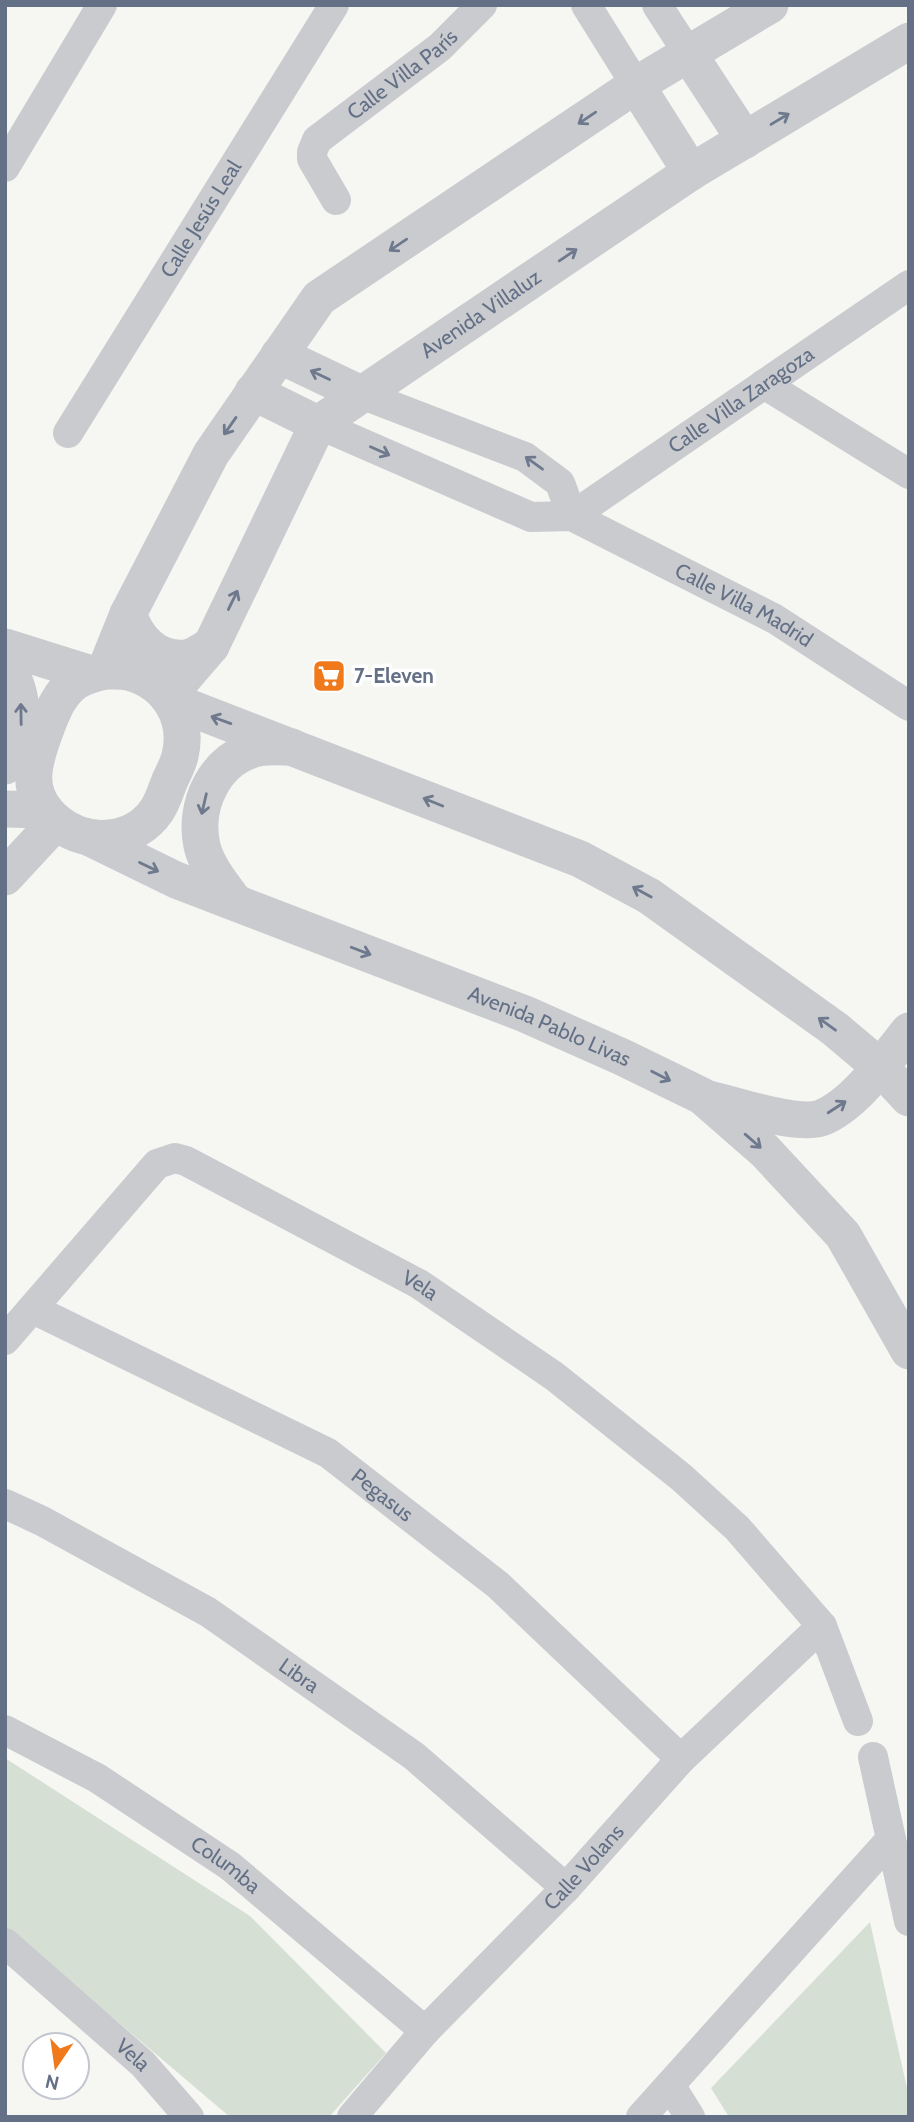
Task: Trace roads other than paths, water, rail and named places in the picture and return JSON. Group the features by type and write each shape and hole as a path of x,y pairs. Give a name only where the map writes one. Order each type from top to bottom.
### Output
{"street":[{"name":"Calle Jesús Leal","path":"68,432 334,5"},
{"name":"Calle Villa París","path":"336,200 312,159 317,140 440,47 482,5"},
{"path":"586,5 691,172"},
{"path":"657,5 745,140"},
{"path":"5,647 98,673 129,672 151,681 170,699 180,719 180,758 158,809 144,824 127,834 108,839 88,838 71,832 50,816 35,785 34,759 53,709 63,694 76,682 98,673 211,454 318,298 636,85 770,5"},
{"path":"5,167 94,8"},
{"name":"Avenida Villaluz","path":"170,699 211,646 318,424 691,172 909,41"},
{"name":"Calle Villa Zaragoza","path":"572,516 909,285"},
{"path":"279,355 361,394 525,457 560,482 572,516"},
{"path":"764,384 909,474"},
{"path":"253,392 318,424"},
{"name":"Calle Villa Madrid","path":"318,424 531,517 572,516 775,619 909,706"},
{"path":"128,614 134,633 149,647 167,656 188,658 211,646"},
{"path":"5,662 21,698 21,726 5,766"},
{"path":"170,699 580,859 649,896 835,1029 880,1067 909,1098"},
{"path":"235,902 217,878 202,849 199,825 208,785 224,766 258,748 293,747"},
{"path":"5,809 50,816"},
{"path":"5,877 50,816"},
{"name":"Avenida Pablo Livas","path":"88,838 176,880 525,1014 702,1096 765,1151 843,1235 909,1351"},
{"path":"702,1096 781,1118 820,1118 846,1102 880,1067 909,1031"},
{"name":"Vela","path":"5,1340 157,1164 175,1158 186,1161 419,1284 554,1376 681,1477 737,1528 822,1626"},
{"name":"Pegasus","path":"33,1309 328,1452 498,1586 681,1759"},
{"name":"Libra","path":"5,1504 42,1521 208,1612 414,1756 566,1888"},
{"path":"822,1626 858,1721"},
{"name":"Calle Volans","path":"352,2117 425,2031 566,1888 681,1759 822,1626"},
{"name":"Columba","path":"5,1730 97,1778 230,1866 425,2031"},
{"path":"873,1757 909,1921"},
{"path":"641,2117 891,1839"},
{"name":"Vela","path":"5,1943 143,2064 190,2117"},
{"path":"670,2085 690,2117"}],"place":[{"name":"7-Eleven","path":"329,676"}]}
